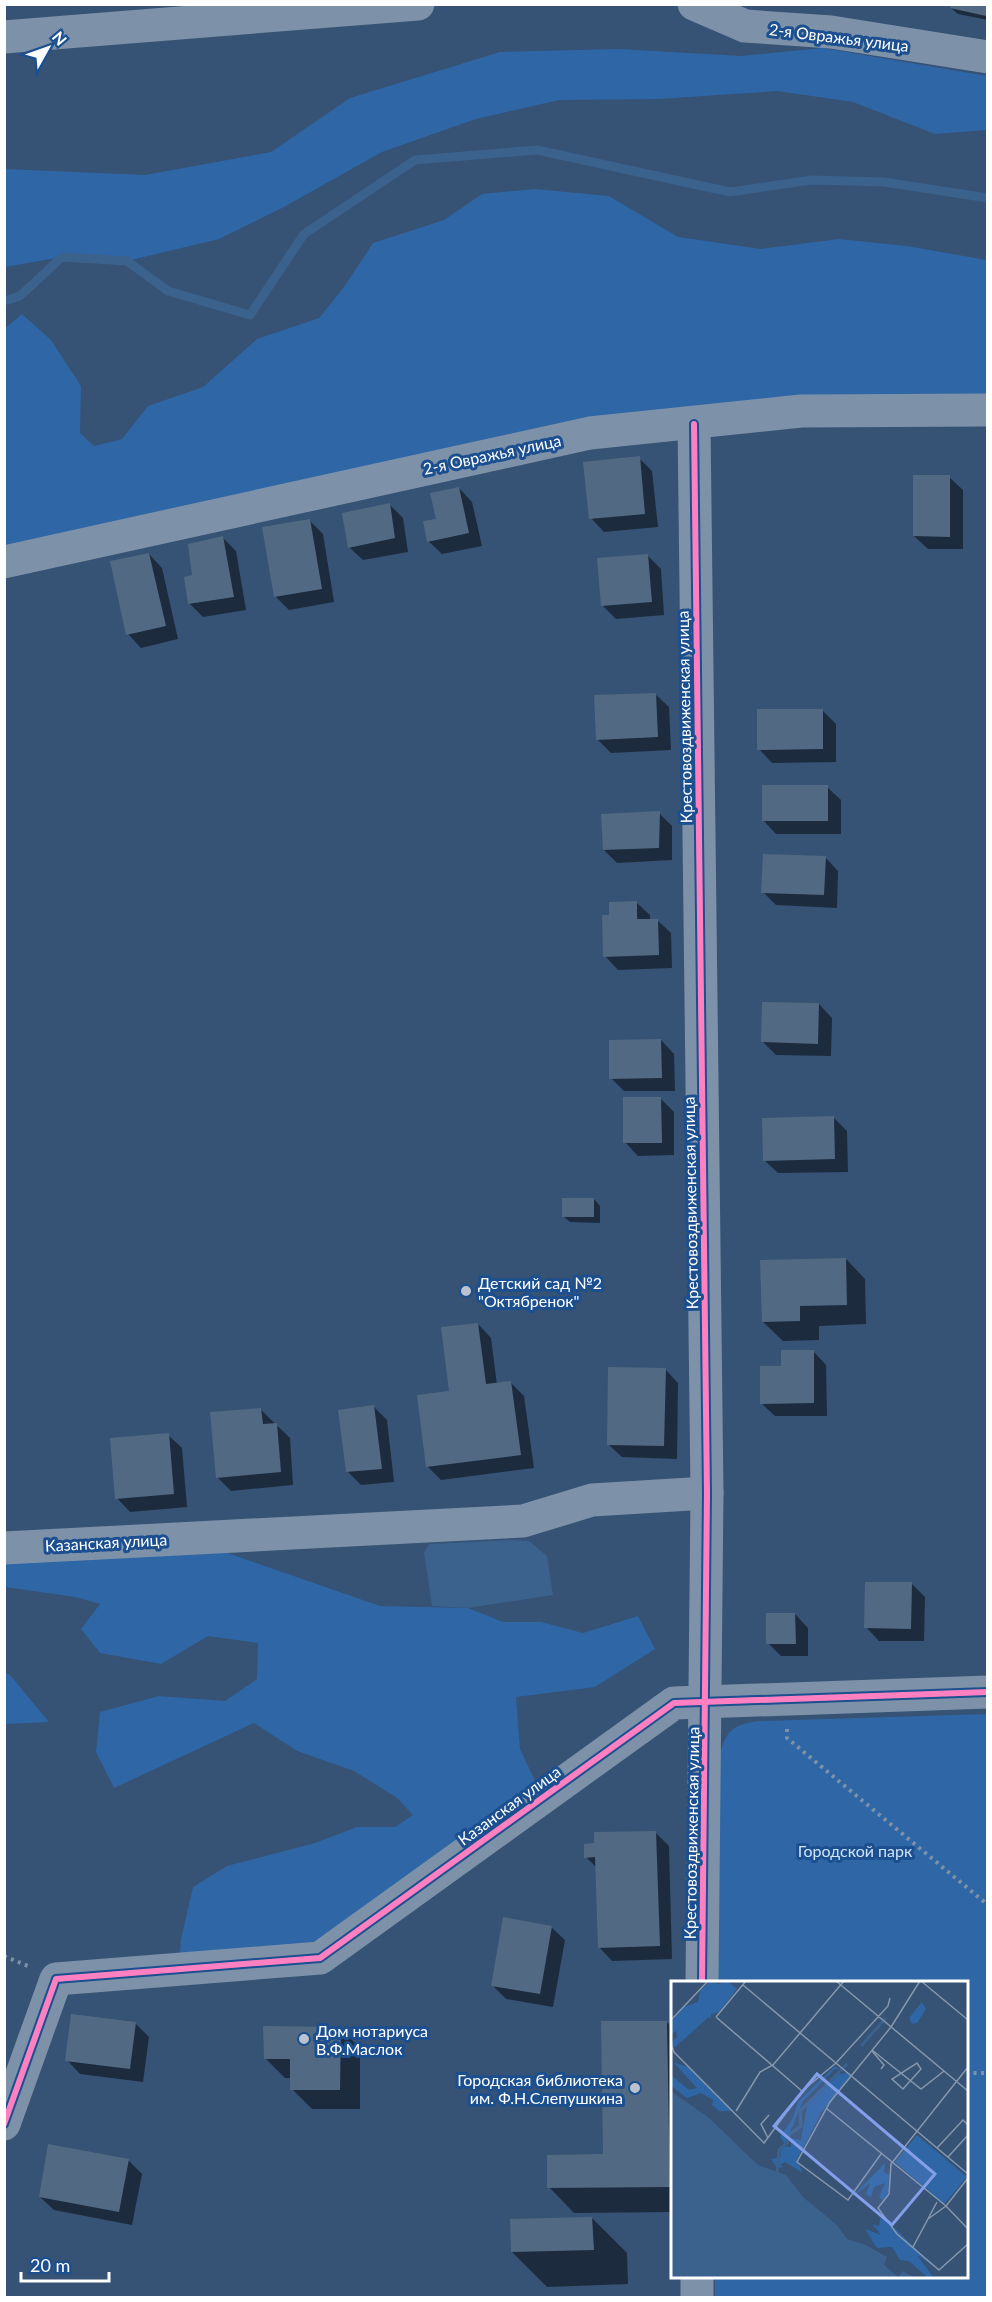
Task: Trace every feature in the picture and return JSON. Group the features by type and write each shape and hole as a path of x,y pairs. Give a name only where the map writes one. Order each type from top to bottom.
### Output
{"street":[{"path":"4,37 418,4"},
{"name":"2-я Овражья улица","path":"694,4 745,26 831,32 987,57"},
{"name":"2-я Овражья улица","path":"4,562 591,433 801,411 987,410"},
{"name":"Крестовоздвиженская улица","path":"694,424 707,1493 702,1981"},
{"name":"Казанская улица","path":"4,1548 523,1521 592,1500 707,1493"},
{"name":"Казанская улица","path":"4,2124 56,1979 320,1958 674,1702 987,1692"},
{"path":"697,2278 697,2298"}],"path":[{"path":"785,1698 787,1738 987,1905"},
{"path":"968,2073 987,2073"}],"green space":[{"path":"823,48 987,76 987,130 935,134 853,102 777,91 659,99 559,100 476,119 382,152 282,208 219,239 127,261 62,257 5,267 5,169 145,175 271,152 350,98 500,52 618,49 741,56"},
{"path":"535,189 609,196 678,237 761,249 839,239 907,246 987,260 987,402 801,403 5,554 4,329 22,314 51,340 81,386 80,433 94,446 122,439 148,406 203,387 257,339 319,318 344,287 373,243 444,220 482,194"},
{"path":"213,1548 380,1606 468,1608 503,1622 541,1622 583,1633 638,1616 655,1649 595,1687 516,1697 520,1749 539,1789 319,1951 179,1963 181,1939 193,1887 227,1866 315,1843 357,1827 395,1827 413,1815 397,1798 354,1771 297,1751 254,1723 114,1788 96,1752 100,1712 159,1696 225,1701 257,1679 258,1643 208,1636 161,1664 100,1653 81,1629 100,1604 75,1597 5,1587 5,1559"},
{"path":"5,1673 10,1675 49,1722 5,1724"},
{"name":"Городской парк","path":"987,1714 987,2297 715,2298 715,2278 968,2278 968,1981 718,1981 720,1755 725,1739 732,1729 760,1721"}],"shaded area":[{"path":"529,1541 547,1556 553,1595 468,1608 432,1606 424,1553 429,1544"}],"building":[{"path":"951,4 988,4 988,7 986,16 950,8"},
{"path":"640,456 645,514 589,519 583,462"},
{"path":"913,475 950,475 950,537 913,536"},
{"path":"459,487 469,533 427,542 423,521 436,519 430,493"},
{"path":"390,503 395,538 348,548 342,513"},
{"path":"310,519 322,589 274,597 262,527"},
{"path":"223,536 234,597 188,604 184,577 192,575 188,544"},
{"path":"149,553 166,626 126,635 110,561"},
{"path":"648,554 652,602 601,606 597,558"},
{"path":"656,693 658,737 596,740 594,695"},
{"path":"757,709 823,709 823,749 757,750"},
{"path":"762,785 828,785 828,821 762,821"},
{"path":"660,811 659,848 603,850 601,814"},
{"path":"763,854 826,856 824,895 761,893"},
{"path":"637,901 637,919 658,919 659,955 603,957 602,915 609,915 609,902"},
{"path":"762,1002 819,1003 818,1044 761,1042"},
{"path":"661,1039 662,1078 609,1079 609,1040"},
{"path":"623,1097 661,1097 662,1143 623,1143"},
{"path":"834,1116 835,1159 763,1161 762,1118"},
{"path":"562,1198 594,1198 594,1217 562,1217"},
{"path":"846,1258 847,1305 800,1306 800,1321 762,1322 760,1260"},
{"path":"478,1323 486,1384 511,1381 521,1455 426,1467 417,1395 449,1391 441,1327"},
{"path":"781,1350 814,1350 814,1403 760,1404 760,1366 781,1366"},
{"path":"608,1367 666,1368 664,1446 607,1445"},
{"path":"374,1405 382,1469 346,1472 338,1410"},
{"path":"261,1408 263,1424 277,1423 281,1472 216,1478 210,1412"},
{"path":"169,1433 174,1494 115,1499 110,1438"},
{"path":"865,1582 912,1582 911,1629 864,1628"},
{"path":"766,1613 795,1613 796,1644 766,1644"},
{"path":"656,1831 660,1946 598,1948 595,1857 584,1858 584,1844 594,1843 594,1832"},
{"path":"503,1917 552,1926 540,1994 491,1986"},
{"path":"71,2014 136,2022 130,2069 65,2061"},
{"name":"Городская библиотека им. Ф.Н.Слепушкина","path":"601,2021 667,2021 670,2187 547,2188 547,2155 603,2154"},
{"path":"263,2026 341,2027 340,2090 290,2090 290,2059 264,2059"},
{"path":"48,2144 129,2159 119,2212 39,2197"},
{"path":"592,2217 594,2250 511,2252 510,2219"}],"waterway":[{"path":"4,301 20,296 62,257 127,261 168,291 250,315 304,234 415,160 537,150 730,192 812,180 884,182 988,198"}],"cycle path":[{"path":"694,424 707,1493 702,1981"},
{"path":"4,2124 56,1979 320,1958 674,1703 988,1692"}],"place":[{"name":"Детский сад №2 \"Октябренок\"","path":"466,1291"},
{"name":"Дом нотариуса В.Ф.Маслок","path":"304,2039"},
{"name":"Городская библиотека им. Ф.Н.Слепушкина","path":"635,2088"}]}
